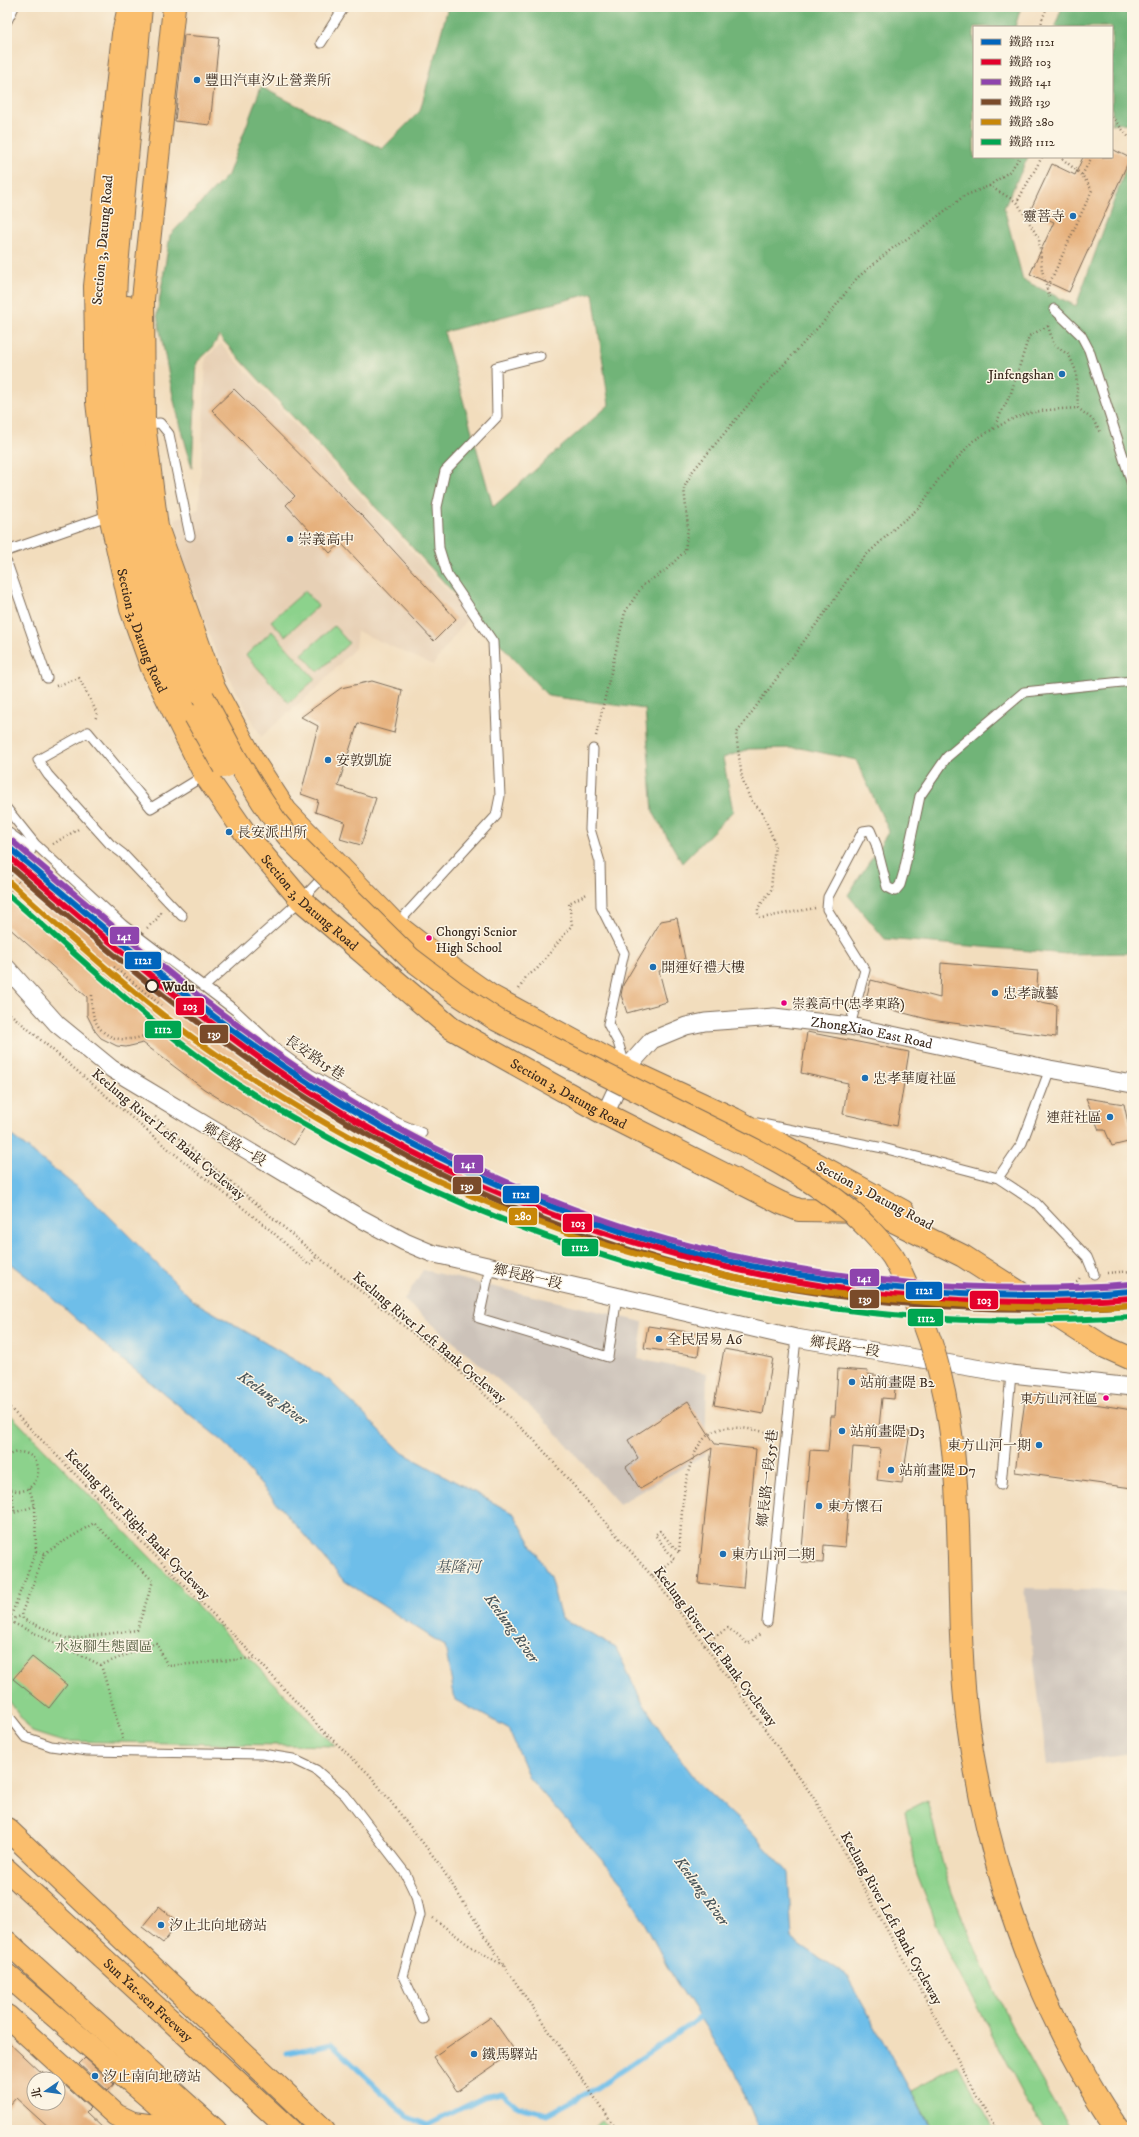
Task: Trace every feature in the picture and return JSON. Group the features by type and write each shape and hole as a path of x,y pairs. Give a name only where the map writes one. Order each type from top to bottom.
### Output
{"main road":[{"name":"Section 3, Datung Road","path":"129,7 123,34 95,286 96,402 110,515 131,609 152,668 205,775 248,837 301,900 451,1028 605,1114 781,1203 799,1210 873,1211 963,1256 1103,1346 1132,1359"},
{"path":"141,7 116,277 113,343 116,432 128,509 147,593 167,656 199,706 235,757 276,823 327,877 410,958 456,993 497,1020 794,1170 852,1212 892,1256 918,1308 935,1352 946,1396 953,1454 961,1638 967,1715 979,1792 993,1848 1024,1951 1039,1985 1057,2025 1083,2074 1119,2130"},
{"path":"156,7 128,305 131,398 136,463 152,558 179,639 199,706 236,787 283,852 365,932 449,1002 493,1032 788,1180 823,1204 884,1264 900,1296 923,1354 937,1421 945,1493 953,1694 961,1750 975,1823 999,1912 1031,1994 1066,2064 1109,2130"},
{"name":"Section 3, Datung Road","path":"174,7 143,299 144,424 158,527 214,688 254,762 286,811 396,925 454,970 492,996 626,1069 734,1119 968,1246 1104,1332 1132,1344"},
{"path":"7,1830 324,2130"},
{"name":"Sun Yat-sen Freeway","path":"7,1870 290,2130"},
{"path":"7,1942 215,2130"},
{"path":"7,1975 186,2130"},
{"path":"7,2016 116,2115 133,2122 186,2130"}],"street":[{"path":"7,834 32,847"},
{"name":"鄉長路一段","path":"7,968 57,1024 112,1070 360,1218 405,1242 431,1253 796,1338 1011,1374 1132,1387"},
{"name":"ZhongXiao East Road","path":"605,1114 626,1069 652,1040 686,1026 705,1022 774,1017 850,1026 1050,1069 1132,1084"}],"lane":[{"path":"7,21 14,7"},
{"path":"321,43 344,7"},
{"path":"1054,309 1081,335 1089,350 1132,484"},
{"path":"396,925 496,816 500,796 493,642 447,574 439,548 437,506 445,471 497,417 496,367 540,356"},
{"path":"144,424 160,423 169,434 190,536"},
{"path":"7,551 110,515"},
{"path":"7,563 47,678"},
{"path":"850,1026 865,970 827,909 828,897 862,831 870,830 876,844 887,887 895,891 900,885 920,796 947,757 1024,692 1132,681"},
{"path":"182,916 89,820 48,775 38,760 88,732 151,808 205,775"},
{"path":"593,749 590,829 600,862 601,907 624,954 608,1024 618,1042 626,1069"},
{"name":"長安路15巷","path":"7,809 32,847 43,851 123,925 236,1012 282,1053 310,1074 398,1122 422,1133"},
{"path":"7,873 32,847"},
{"path":"204,987 301,900 337,863"},
{"path":"998,1178 1022,1143 1050,1069"},
{"path":"734,1119 883,1148 998,1178 1036,1202 1087,1257 1094,1274"},
{"path":"490,1267 479,1318 608,1357 617,1296"},
{"name":"鄉長路一段55巷","path":"767,1622 796,1338"},
{"path":"1001,1485 1011,1374"},
{"path":"7,1714 25,1737 51,1746 87,1751 262,1754 293,1759 316,1770 344,1795 405,1873 416,1896 420,1914 403,1976 423,2019"}],"path":[{"path":"1041,26 1047,7"},
{"path":"1113,118 1132,141"},
{"path":"593,749 625,612 643,585 666,570 685,551 688,528 684,488 692,472 763,387 824,321 857,278 894,247 919,231 964,196 989,186 1010,171 1019,158"},
{"path":"1017,202 1041,158"},
{"path":"1047,289 1092,190 1082,176 1061,158"},
{"path":"1082,176 1091,158"},
{"path":"989,186 1017,202 1039,239 1042,270 1054,309 1048,326 1054,345 1069,355 1076,371 1078,408"},
{"path":"993,429 1012,392 1029,336 1048,326"},
{"path":"827,909 815,908 761,918 758,915 758,908 771,890 775,843 762,812 750,799 742,778 736,734 834,600 859,562 898,524 920,507 938,480 974,441 1012,418 1034,412 1078,408 1092,420 1102,435"},
{"path":"47,678 52,686 59,687 80,678 97,713 94,723 88,732"},
{"path":"43,851 76,830 90,826 89,820"},
{"path":"509,1005 526,977 537,969 572,925 569,903 582,895 600,891"},
{"path":"139,937 157,919 166,899"},
{"path":"114,967 161,1005"},
{"path":"92,995 91,1009 95,1022 104,1033 117,1040 130,1040 144,1036"},
{"name":"Keelung River Left Bank Cycleway","path":"7,1011 309,1265 317,1256"},
{"name":"Keelung River Left Bank Cycleway","path":"153,1115 317,1256 455,1367 536,1441 652,1576 704,1644 814,1798 948,2040 995,2130"},
{"path":"1062,1306 1080,1277 1087,1257"},
{"path":"1094,1274 1132,1272"},
{"name":"Keelung River Right Bank Cycleway","path":"7,1405 255,1658 320,1728 369,1774 437,1861 505,1967 616,2130"},
{"path":"652,1576 674,1559 655,1535 660,1531 678,1553 686,1477 697,1449 708,1435 718,1430 741,1429 786,1436"},
{"path":"7,1455 14,1452 26,1453 36,1461 39,1473 34,1484 29,1488 17,1491 11,1490 7,1487"},
{"path":"8,1621 36,1551 35,1506 29,1488"},
{"path":"11,1490 15,1513"},
{"path":"7,1515 35,1506"},
{"path":"94,1523 153,1581 137,1630 68,1639 23,1619 22,1616 45,1553 94,1523"},
{"path":"36,1551 45,1553"},
{"path":"8,1621 22,1616"},
{"path":"8,1621 101,1665 156,1643 168,1666 255,1658"},
{"path":"704,1644 728,1628 748,1644 760,1635 767,1622"},
{"path":"101,1665 127,1752"},
{"path":"418,1910 439,1921 470,1946 505,1967"},
{"path":"985,2130 993,2126"}],"shaded area":[{"name":"崇義高中","path":"221,344 470,615 433,665 357,631 355,648 318,687 261,737 214,648 182,559 175,519 199,509 206,358"},
{"path":"423,1270 643,1322 638,1359 707,1373 705,1455 619,1504 542,1417 404,1300"},
{"path":"1025,1589 1132,1591 1132,1753 1047,1765"}],"green space":[{"path":"448,7 1021,7 1015,26 973,26 973,158 1028,158 1004,208 1023,280 1076,306 1132,151 1132,953 1067,954 885,939 848,895 889,831 856,760 800,748 749,749 723,758 733,811 682,863 653,812 645,709 548,696 219,336 212,348 197,362 192,468 174,401 157,315 170,235 228,175 261,87 382,149 420,111","holes":["593,293 609,405 493,507 444,332"]},
{"path":"1062,7 1132,7 1132,123 1113,124 1113,26 1055,26"},
{"path":"305,591 318,606 285,636 271,621"},
{"path":"334,626 349,643 318,672 302,654"},
{"path":"272,631 315,679 289,703 246,655"},
{"name":"水返腳生態園區","path":"7,1411 335,1746 60,1741 32,1732 7,1698"},
{"path":"927,1800 946,1875 962,1918 1004,2011 1036,2071 1071,2130 1046,2130 1034,2115 946,1948 917,1875 905,1811"},
{"path":"958,2066 994,2130 933,2130 911,2091"},
{"path":"602,2121 615,2130 590,2130"}],"water":[{"name":"基隆河","path":"7,1132 94,1201 195,1302 329,1380 403,1453 514,1514 550,1577 561,1618 616,1648 641,1700 668,1742 697,1781 747,1828 788,1872 792,1939 847,1976 932,2130 759,2130 733,2069 675,1980 624,1885 529,1778 508,1728 455,1700 445,1646 343,1580 225,1443 119,1357 45,1291 7,1261"}],"building":[{"name":"豐田汽車汐止營業所","path":"184,35 219,38 210,125 175,121"},
{"name":"靈菩寺","path":"1113,150 1130,158 1069,292 1030,274 1054,222 1030,211 1052,164 1075,175 1083,158 1113,158"},
{"path":"234,389 364,518 456,619 434,641 341,543 330,553 286,505 295,496 212,410"},
{"name":"安敦凱旋","path":"372,681 402,690 394,733 358,723 338,786 376,798 361,845 340,839 345,822 315,812 318,800 301,794 318,726 301,717 341,688"},
{"path":"35,862 153,965 241,1035 327,1091 294,1145 204,1089 143,1043 126,1047 117,1046 101,1038 95,1031 87,1015 87,997 7,926 7,895"},
{"name":"開運好禮大樓","path":"677,918 686,964 659,971 667,1002 627,1013 621,995 623,985 661,921"},
{"name":"忠孝誠藝","path":"941,963 1038,971 1036,1001 1057,1005 1056,1037 931,1020 865,1003 871,980 940,998"},
{"name":"忠孝華廈社區","path":"807,1032 909,1052 897,1126 843,1114 848,1083 801,1073"},
{"name":"連莊社區","path":"1086,1098 1124,1104 1132,1141 1112,1146 1105,1130 1099,1130"},
{"path":"648,1326 701,1334 698,1356 644,1348"},
{"path":"724,1349 773,1358 763,1414 714,1405"},
{"path":"838,1369 868,1371 867,1374 896,1378 894,1399 882,1398 879,1427 910,1432 902,1483 877,1480 881,1449 853,1447 845,1547 824,1545 823,1563 801,1562 810,1450 828,1451 831,1416 835,1416"},
{"name":"東方山河一期","path":"1026,1393 1132,1410 1132,1488 1015,1472"},
{"path":"688,1401 715,1444 756,1449 743,1588 698,1583 712,1448 640,1489 626,1467 638,1458 628,1440"},
{"path":"32,1657 67,1685 49,1708 13,1679"},
{"name":"汐止北向地磅站","path":"159,1906 179,1923 163,1943 142,1927"},
{"name":"鐵馬驛站","path":"491,2017 515,2051 457,2091 433,2057"},
{"path":"7,2041 39,2071 26,2071 26,2107 16,2098 7,2108"},
{"path":"85,2058 114,2084 108,2091 79,2064"},
{"path":"66,2086 90,2108 86,2112 105,2130 51,2130 30,2111 66,2111"}],"waterway":[{"path":"286,2053 332,2044 408,2117 428,2125 484,2097 502,2093 518,2107 548,2114 598,2087 705,2014"}],"rail line":[{"name":"141","path":"12,841 198,995 276,1053 316,1080 404,1132 497,1178 545,1198 593,1216 691,1246 799,1269 910,1283 965,1286 1021,1288 1131,1284"},
{"name":"1121","path":"7,846 81,909 194,1001 233,1031 313,1086 356,1113 446,1161 540,1202 587,1220 684,1251 798,1275 893,1288 941,1292 1036,1295 1132,1291"},
{"name":"103","path":"7,855 154,978 268,1064 308,1091 401,1146 498,1193 599,1231 703,1262 809,1284 916,1297 1024,1302 1132,1298"},
{"name":"139","path":"7,864 153,987 191,1017 268,1073 352,1126 397,1151 443,1175 538,1217 635,1252 685,1266 739,1279 850,1298 907,1304 1020,1309 1132,1305"},
{"name":"280","path":"7,880 85,950 139,995 194,1039 223,1059 280,1096 338,1130 398,1162 522,1216 586,1239 651,1258 740,1279 786,1287 879,1298 988,1306 1103,1307 1132,1305"},
{"name":"1112","path":"7,894 136,1007 190,1050 247,1090 277,1109 340,1144 407,1178 476,1209 546,1236 618,1260 691,1280 765,1297 839,1309 914,1317 996,1321 1077,1320 1132,1317"}],"place":[{"name":"豐田汽車汐止營業所","path":"197,80"},
{"name":"靈菩寺","path":"1073,216"},
{"name":"Jinfengshan","path":"1062,374"},
{"name":"崇義高中","path":"290,539"},
{"name":"安敦凱旋","path":"328,760"},
{"name":"長安派出所","path":"229,832"},
{"name":"Chongyi Senior High School","path":"429,938"},
{"name":"開運好禮大樓","path":"653,967"},
{"name":"Wudu","path":"152,986"},
{"name":"忠孝誠藝","path":"995,993"},
{"name":"崇義高中(忠孝東路)","path":"784,1003"},
{"name":"忠孝華廈社區","path":"865,1078"},
{"name":"連莊社區","path":"1110,1117"},
{"name":"全民居易 A6","path":"659,1339"},
{"name":"站前畫隄 B2","path":"852,1382"},
{"name":"東方山河社區","path":"1106,1398"},
{"name":"站前畫隄 D3","path":"842,1431"},
{"name":"東方山河一期","path":"1039,1445"},
{"name":"站前畫隄 D7","path":"891,1470"},
{"name":"東方懷石","path":"819,1506"},
{"name":"東方山河二期","path":"723,1554"},
{"name":"汐止北向地磅站","path":"161,1925"},
{"name":"鐵馬驛站","path":"474,2054"},
{"name":"汐止南向地磅站","path":"95,2076"}],"water label":[{"name":"Keelung River","path":"273,1398"},
{"name":"Keelung River","path":"512,1628"},
{"name":"Keelung River","path":"702,1891"}]}
